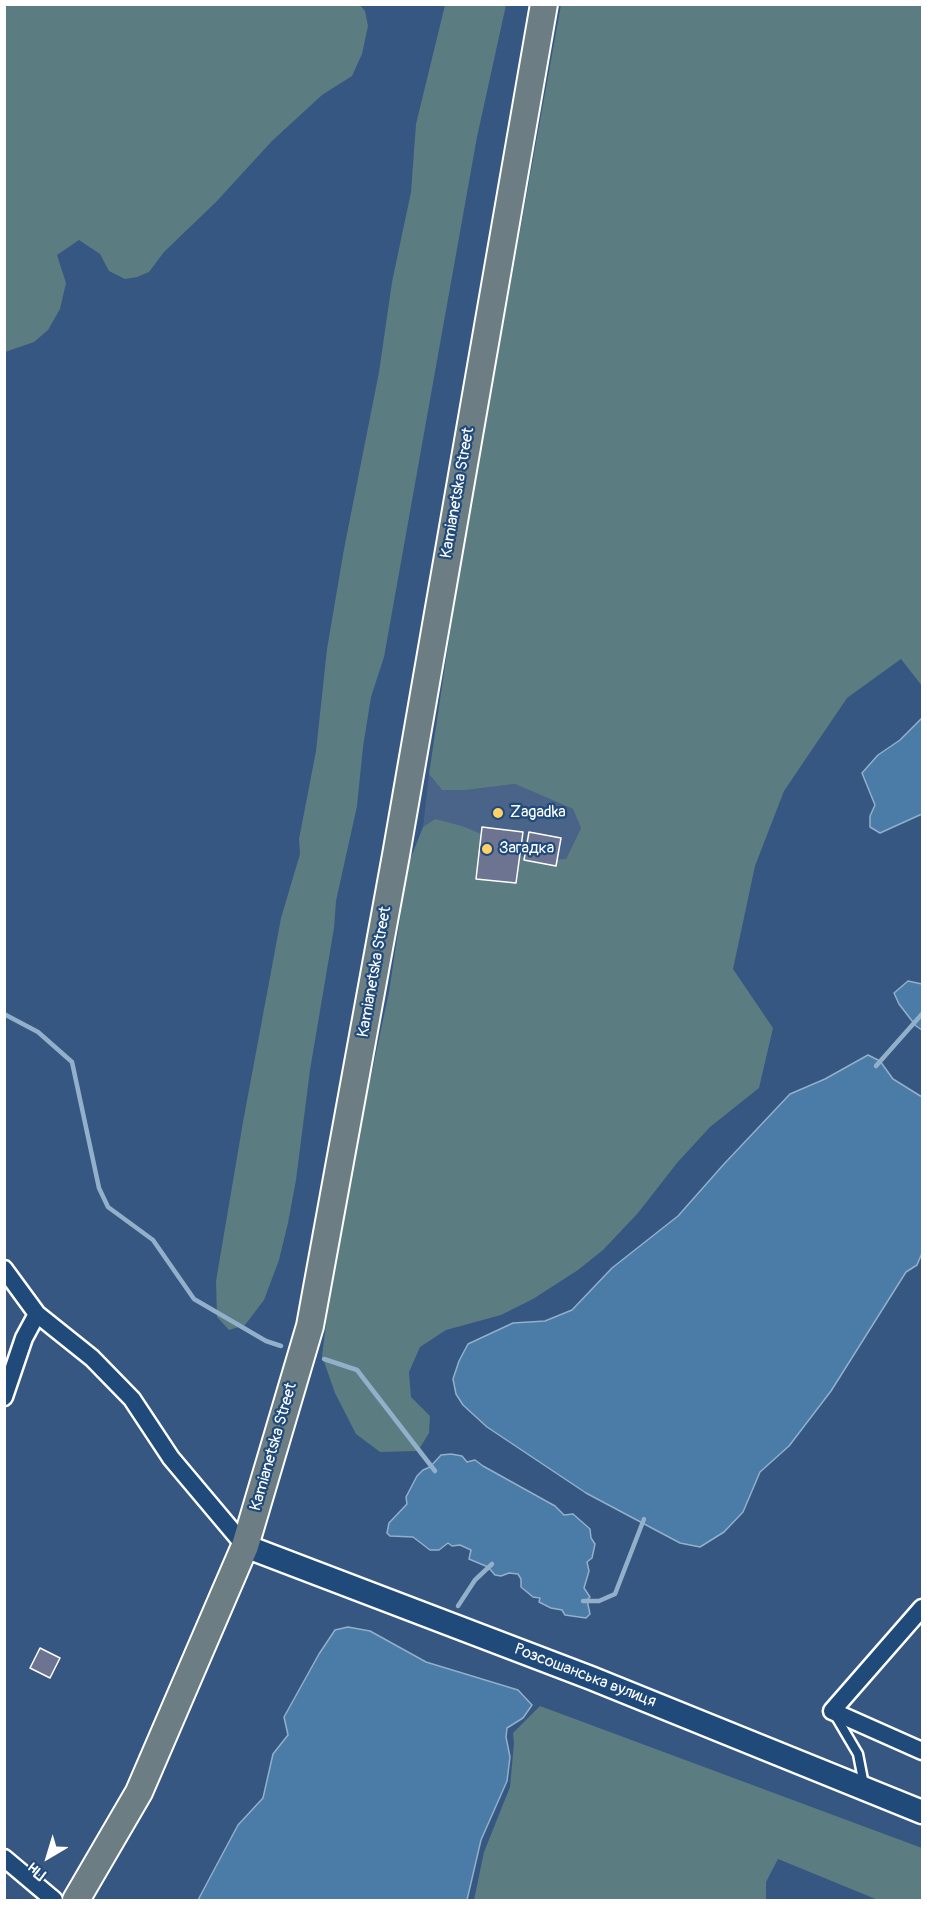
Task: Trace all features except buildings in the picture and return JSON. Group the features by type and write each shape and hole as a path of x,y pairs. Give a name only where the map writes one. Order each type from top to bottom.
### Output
{"main road":[{"name":"Kamianetska Street","path":"76,1900 139,1792 246,1546 310,1326 396,855 544,4"}],"street":[{"path":"4,1269 37,1314 65,1335 115,1380 132,1399 171,1458 246,1546"},
{"path":"4,1397 24,1338 37,1314"},
{"name":"Розсошанська вулиця","path":"246,1546 591,1678 922,1812"},
{"path":"922,1608 832,1711 922,1751"},
{"path":"4,1858 54,1900"}],"lane":[{"path":"832,1711 858,1754 865,1788"}],"shaded area":[{"path":"922,718 922,814 880,833 870,827 870,816 875,805 862,773 878,755 900,740"},
{"path":"429,774 442,790 466,790 515,784 573,809 581,828 566,859 538,860 503,852 435,819 423,827"},
{"path":"908,981 922,984 922,1030 916,1026 899,1004 894,993"},
{"path":"868,1055 880,1061 893,1079 922,1097 922,1253 917,1265 906,1272 831,1391 789,1446 760,1472 743,1512 724,1532 700,1547 680,1543 586,1493 487,1427 463,1405 456,1394 453,1379 468,1344 513,1323 545,1321 572,1310 612,1268 678,1216 790,1094 825,1079"},
{"path":"441,1455 462,1456 467,1462 475,1460 555,1506 564,1515 573,1514 590,1529 591,1538 595,1544 592,1558 587,1562 589,1571 584,1588 590,1597 587,1600 590,1614 586,1618 565,1615 562,1610 539,1602 540,1598 533,1597 521,1587 518,1574 495,1575 488,1567 469,1559 471,1550 460,1545 452,1546 448,1543 439,1550 430,1550 413,1537 390,1536 387,1533 389,1523 407,1504 406,1497 417,1476"},
{"path":"348,1627 370,1631 426,1662 518,1690 532,1705 523,1718 507,1728 506,1737 510,1757 507,1781 481,1840 467,1900 198,1900 238,1825 263,1798 273,1754 288,1735 284,1717 335,1630"}],"green space":[{"path":"5,4 360,5 365,11 368,26 362,54 352,76 322,95 272,141 216,202 164,252 149,272 125,279 109,271 100,254 79,240 57,255 66,283 60,309 48,330 34,342 5,352"},
{"path":"445,5 506,5 477,137 384,657 371,697 357,806 336,901 334,928 310,1070 288,1223 279,1260 264,1300 245,1325 229,1330 217,1317 216,1281 281,918 300,854 299,839 316,751 327,649 379,372 392,282 411,192 416,124"},
{"path":"561,5 922,5 922,686 901,659 847,698 784,791 755,866 733,969 773,1028 759,1088 710,1127 677,1163 638,1213 603,1250 578,1270 533,1299 501,1315 446,1330 420,1347 409,1372 411,1397 430,1416 429,1433 418,1451 380,1452 356,1434 335,1393 322,1356 338,1231 389,992 408,865 423,827 435,819 479,833 503,852 538,860 566,859 581,828 573,809 515,784 466,790 442,790 429,774 462,551"},
{"path":"540,1706 922,1848 922,1900 878,1900 778,1859 766,1882 766,1900 474,1900 484,1852 510,1787 513,1733"}],"waterway":[{"path":"4,1014 38,1032 72,1062 99,1188 108,1207 153,1240 194,1299 266,1341 281,1346"},
{"path":"876,1066 922,1014"},
{"path":"324,1359 357,1370 435,1471"},
{"path":"583,1601 599,1601 615,1594 644,1519"},
{"path":"458,1606 475,1580 492,1564"}],"place":[{"name":"Zagadka","path":"498,813"},
{"name":"Загадка","path":"487,849"}]}
